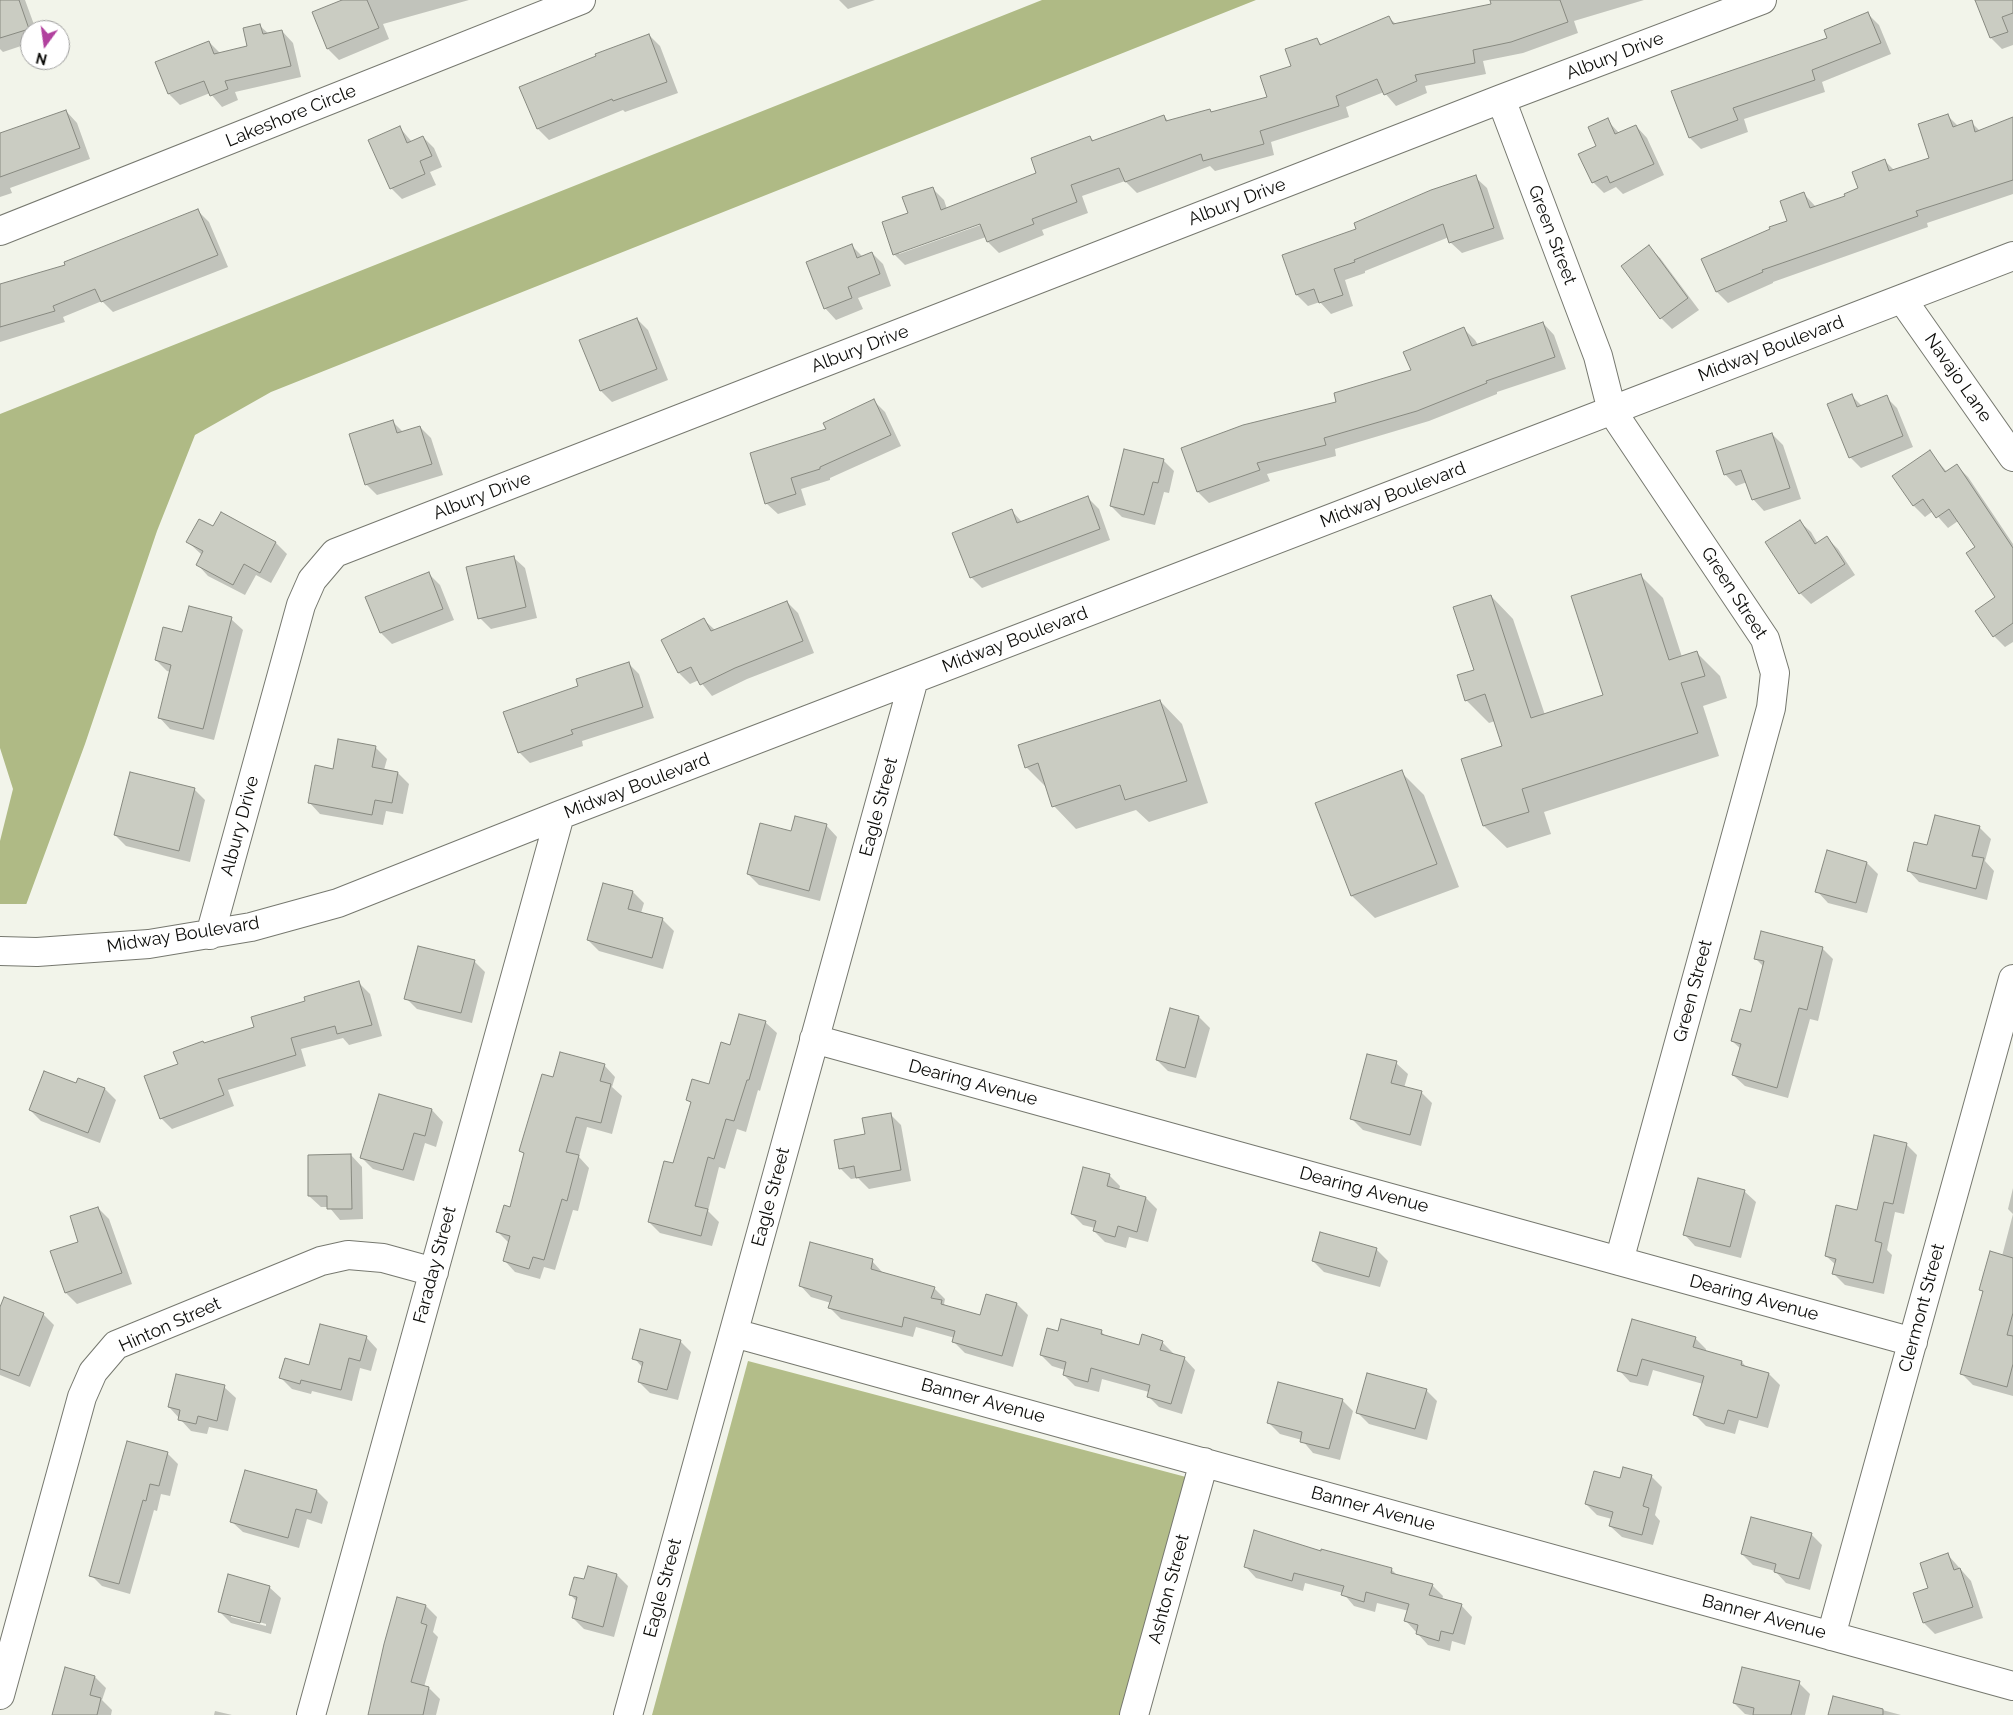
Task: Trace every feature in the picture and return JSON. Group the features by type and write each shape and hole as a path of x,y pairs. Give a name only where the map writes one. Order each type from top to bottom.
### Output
{"street":[{"name":"Lakeshore Circle","path":"0,232 582,0"},
{"name":"Albury Drive","path":"210,935 301,605 312,580 335,553 1501,99 1762,0"},
{"name":"Green Street","path":"1501,99 1598,356 1612,411 1766,639 1775,673 1771,708 1619,1261"},
{"name":"Midway Boulevard","path":"0,951 37,952 139,945 210,935 251,927 338,903 560,815 2013,256"},
{"name":"Navajo Lane","path":"1902,299 2013,457"},
{"name":"Eagle Street","path":"628,1715 914,679"},
{"name":"Faraday Street","path":"311,1715 560,815"},
{"name":"Clermont Street","path":"1831,1636 2013,979"},
{"name":"Dearing Avenue","path":"814,1039 1913,1342"},
{"name":"Hinton Street","path":"0,1695 82,1397 93,1372 116,1345 321,1261 348,1255 383,1258 434,1272"},
{"name":"Banner Avenue","path":"734,1332 2013,1686"},
{"name":"Ashton Street","path":"1134,1715 1204,1462"}],"shaded area":[{"path":"1042,0 1256,0 271,392 195,435 157,531 85,744 4,965 0,982 0,841 13,789 0,748 0,414"},
{"path":"748,1361 1186,1477 1121,1715 652,1715"}],"pier":[{"path":"0,904 29,904 2,983 0,984"}],"building":[{"path":"0,0 19,0 26,20 20,20 20,32 0,38"},
{"path":"342,0 367,0 379,28 327,49 312,12"},
{"path":"1490,0 1560,0 1568,22 1511,42 1473,50 1475,63 1415,75 1417,81 1384,95 1377,79 1336,96 1339,106 1260,131 1264,144 1203,161 1201,154 1125,182 1119,168 1071,185 1077,202 1032,219 1034,224 987,242 980,224 893,255 882,222 908,213 902,197 933,187 941,210 1036,173 1031,158 1090,136 1092,141 1164,115 1166,121 1210,109 1211,112 1267,97 1260,76 1291,66 1285,49 1317,38 1320,45 1389,16 1393,24 1491,4"},
{"path":"1975,0 2013,0 2013,13 2002,17 2008,32 1990,38"},
{"path":"1868,12 1881,43 1812,70 1815,80 1733,108 1738,120 1689,138 1671,91 1827,38 1824,30"},
{"path":"260,24 263,34 282,30 291,66 225,81 228,89 210,96 204,81 168,94 155,62 209,41 214,54 247,46 243,28"},
{"path":"649,34 667,82 613,101 612,99 537,129 519,87 596,56 595,54"},
{"path":"66,110 80,148 0,177 0,133"},
{"path":"1948,114 1953,127 1972,120 1975,132 2013,117 2013,180 1916,211 1918,216 1762,270 1763,272 1716,292 1701,259 1770,229 1769,227 1787,221 1780,201 1804,192 1810,208 1845,196 1844,194 1858,188 1852,172 1885,159 1889,171 1929,158 1918,124"},
{"path":"1608,118 1615,134 1636,125 1654,164 1610,183 1607,176 1592,183 1578,154 1596,146 1588,127"},
{"path":"400,126 407,143 423,136 432,156 420,161 425,174 390,189 368,140"},
{"path":"1476,175 1494,228 1449,243 1443,224 1354,260 1355,262 1334,269 1343,295 1319,303 1314,289 1296,295 1282,255 1356,229 1354,223 1431,190"},
{"path":"198,209 218,255 101,302 95,289 53,306 55,311 0,327 0,284 65,265 64,262"},
{"path":"852,244 857,258 872,252 880,274 848,287 852,298 824,309 806,262"},
{"path":"1649,245 1688,298 1660,319 1621,266"},
{"path":"637,318 657,369 600,391 579,340"},
{"path":"1543,322 1555,357 1486,381 1487,383 1417,411 1324,438 1326,445 1257,463 1260,470 1197,492 1181,448 1243,425 1336,402 1334,393 1411,370 1403,352 1464,327 1472,346"},
{"path":"1852,394 1857,407 1887,395 1903,436 1849,458 1827,404"},
{"path":"874,399 891,435 820,467 820,469 791,478 796,494 765,504 750,453 826,429 823,423"},
{"path":"393,420 397,433 420,426 432,464 365,485 349,434"},
{"path":"1772,433 1790,488 1752,500 1741,470 1724,475 1716,451"},
{"path":"1124,449 1164,459 1158,483 1153,482 1144,515 1110,506"},
{"path":"1930,450 1945,472 1957,464 2013,548 2013,623 1993,637 1975,611 1995,597 1966,553 1975,547 1949,509 1936,518 1923,499 1913,506 1892,476"},
{"path":"1088,496 1100,529 970,578 952,533 1012,509 1017,523"},
{"path":"221,512 276,542 260,573 244,564 233,585 196,565 203,551 186,542 199,519 213,526"},
{"path":"1800,520 1815,544 1827,536 1845,564 1799,594 1765,542"},
{"path":"514,556 526,607 478,619 466,567"},
{"path":"429,572 443,609 380,633 365,597"},
{"path":"1641,574 1669,660 1697,651 1705,676 1681,683 1698,733 1522,789 1529,812 1483,826 1461,759 1502,746 1485,694 1465,701 1457,675 1474,670 1453,607 1491,595 1531,718 1603,695 1571,596"},
{"path":"787,601 803,641 735,668 700,685 691,667 678,673 661,640 704,618 711,631"},
{"path":"189,606 232,617 203,729 158,718 171,665 155,660 163,627 182,632"},
{"path":"629,662 643,707 571,730 573,734 518,753 503,712 578,686 576,679"},
{"path":"1160,700 1187,781 1125,800 1120,785 1052,807 1038,763 1025,768 1018,745"},
{"path":"338,739 376,746 372,767 398,772 392,803 375,800 372,815 308,803 315,765 333,769"},
{"path":"1402,770 1437,864 1351,896 1315,803"},
{"path":"130,772 195,788 179,851 114,835"},
{"path":"1935,815 1980,826 1972,856 1984,858 1976,889 1907,871 1914,842 1927,845"},
{"path":"795,816 827,824 809,891 747,874 760,823 791,831"},
{"path":"1827,850 1867,862 1856,903 1815,892"},
{"path":"603,883 633,891 628,909 663,918 652,958 587,940"},
{"path":"1761,931 1823,947 1807,1010 1799,1008 1777,1088 1732,1075 1741,1044 1731,1041 1740,1009 1751,1012 1764,961 1754,959"},
{"path":"418,946 475,960 461,1013 404,999"},
{"path":"359,981 372,1025 337,1034 335,1026 291,1038 296,1055 218,1079 224,1095 160,1119 144,1076 178,1064 173,1052 203,1041 204,1043 254,1027 251,1017 305,1001 304,997"},
{"path":"1170,1008 1199,1016 1185,1068 1156,1060"},
{"path":"739,1014 766,1021 749,1080 747,1080 734,1121 726,1119 714,1159 708,1157 695,1206 708,1209 701,1236 648,1222 664,1161 673,1163 691,1102 686,1100 692,1079 709,1084 721,1042 730,1045"},
{"path":"560,1052 605,1064 600,1081 611,1084 601,1123 576,1117 566,1152 579,1155 567,1201 562,1199 544,1260 533,1257 529,1269 503,1261 510,1236 496,1232 504,1205 510,1207 524,1153 519,1151 542,1074 553,1077"},
{"path":"1367,1054 1397,1061 1391,1083 1422,1091 1410,1135 1350,1119"},
{"path":"44,1071 76,1083 78,1078 105,1088 88,1133 29,1110"},
{"path":"379,1094 432,1109 425,1136 414,1133 403,1170 360,1158"},
{"path":"891,1113 901,1170 856,1178 854,1166 839,1169 834,1140 865,1134 862,1118"},
{"path":"1874,1135 1907,1143 1893,1204 1884,1202 1875,1241 1882,1243 1873,1283 1832,1274 1836,1259 1825,1256 1836,1205 1857,1210"},
{"path":"351,1154 352,1209 327,1209 327,1196 308,1196 308,1155"},
{"path":"1083,1167 1110,1174 1107,1186 1146,1197 1137,1232 1118,1226 1115,1237 1093,1231 1096,1221 1071,1214"},
{"path":"1698,1178 1745,1190 1730,1247 1683,1235"},
{"path":"98,1207 122,1273 65,1293 50,1251 78,1242 70,1216"},
{"path":"1320,1232 1377,1248 1369,1277 1312,1261"},
{"path":"810,1242 873,1259 871,1269 935,1287 931,1298 942,1300 941,1304 980,1315 986,1294 1017,1303 1002,1356 952,1342 955,1331 904,1317 902,1327 828,1308 832,1296 799,1286"},
{"path":"1990,1251 2013,1258 2013,1313 2007,1335 2013,1336 2013,1364 2007,1387 1960,1374 1983,1291 1979,1290"},
{"path":"4,1297 44,1313 19,1376 0,1369 0,1307"},
{"path":"1061,1319 1102,1330 1101,1334 1139,1345 1142,1334 1163,1341 1160,1350 1185,1357 1171,1404 1147,1397 1150,1385 1091,1368 1088,1382 1063,1375 1066,1362 1040,1355 1047,1328 1058,1331"},
{"path":"1632,1319 1696,1337 1693,1347 1742,1361 1741,1365 1769,1373 1757,1418 1728,1410 1724,1424 1693,1415 1704,1376 1642,1359 1637,1376 1617,1371"},
{"path":"320,1324 367,1336 360,1361 349,1358 341,1390 301,1380 300,1384 279,1378 285,1358 309,1365"},
{"path":"640,1329 681,1340 667,1390 638,1382 643,1362 632,1359"},
{"path":"1367,1373 1427,1389 1415,1429 1356,1413"},
{"path":"176,1374 225,1385 217,1421 198,1416 196,1424 178,1420 180,1410 168,1407"},
{"path":"1278,1382 1343,1399 1329,1449 1300,1442 1302,1432 1267,1423"},
{"path":"127,1441 168,1452 159,1486 150,1484 146,1501 143,1500 119,1584 89,1576"},
{"path":"1623,1467 1652,1475 1643,1506 1649,1508 1642,1535 1609,1526 1613,1512 1585,1504 1594,1471 1620,1478"},
{"path":"245,1470 317,1490 311,1513 296,1509 288,1538 230,1522"},
{"path":"1751,1517 1812,1533 1799,1579 1774,1572 1776,1564 1741,1554"},
{"path":"1254,1530 1321,1551 1321,1549 1392,1568 1391,1573 1433,1584 1429,1595 1462,1604 1453,1634 1441,1631 1439,1641 1416,1634 1418,1625 1404,1621 1409,1604 1366,1592 1364,1602 1341,1595 1344,1586 1294,1573 1292,1581 1244,1567"},
{"path":"1948,1553 1954,1570 1960,1568 1973,1607 1923,1623 1913,1593 1928,1588 1920,1563"},
{"path":"588,1566 617,1574 603,1627 572,1618 577,1597 569,1595 574,1577 584,1579"},
{"path":"228,1574 270,1586 260,1623 218,1612"},
{"path":"397,1597 426,1605 421,1623 427,1625 411,1682 429,1687 423,1715 368,1715 384,1644"},
{"path":"65,1667 95,1676 90,1695 101,1698 97,1715 52,1715"},
{"path":"1742,1667 1800,1681 1791,1715 1753,1715 1754,1708 1733,1703"},
{"path":"1833,1696 1883,1709 1883,1715 1828,1715"}]}
